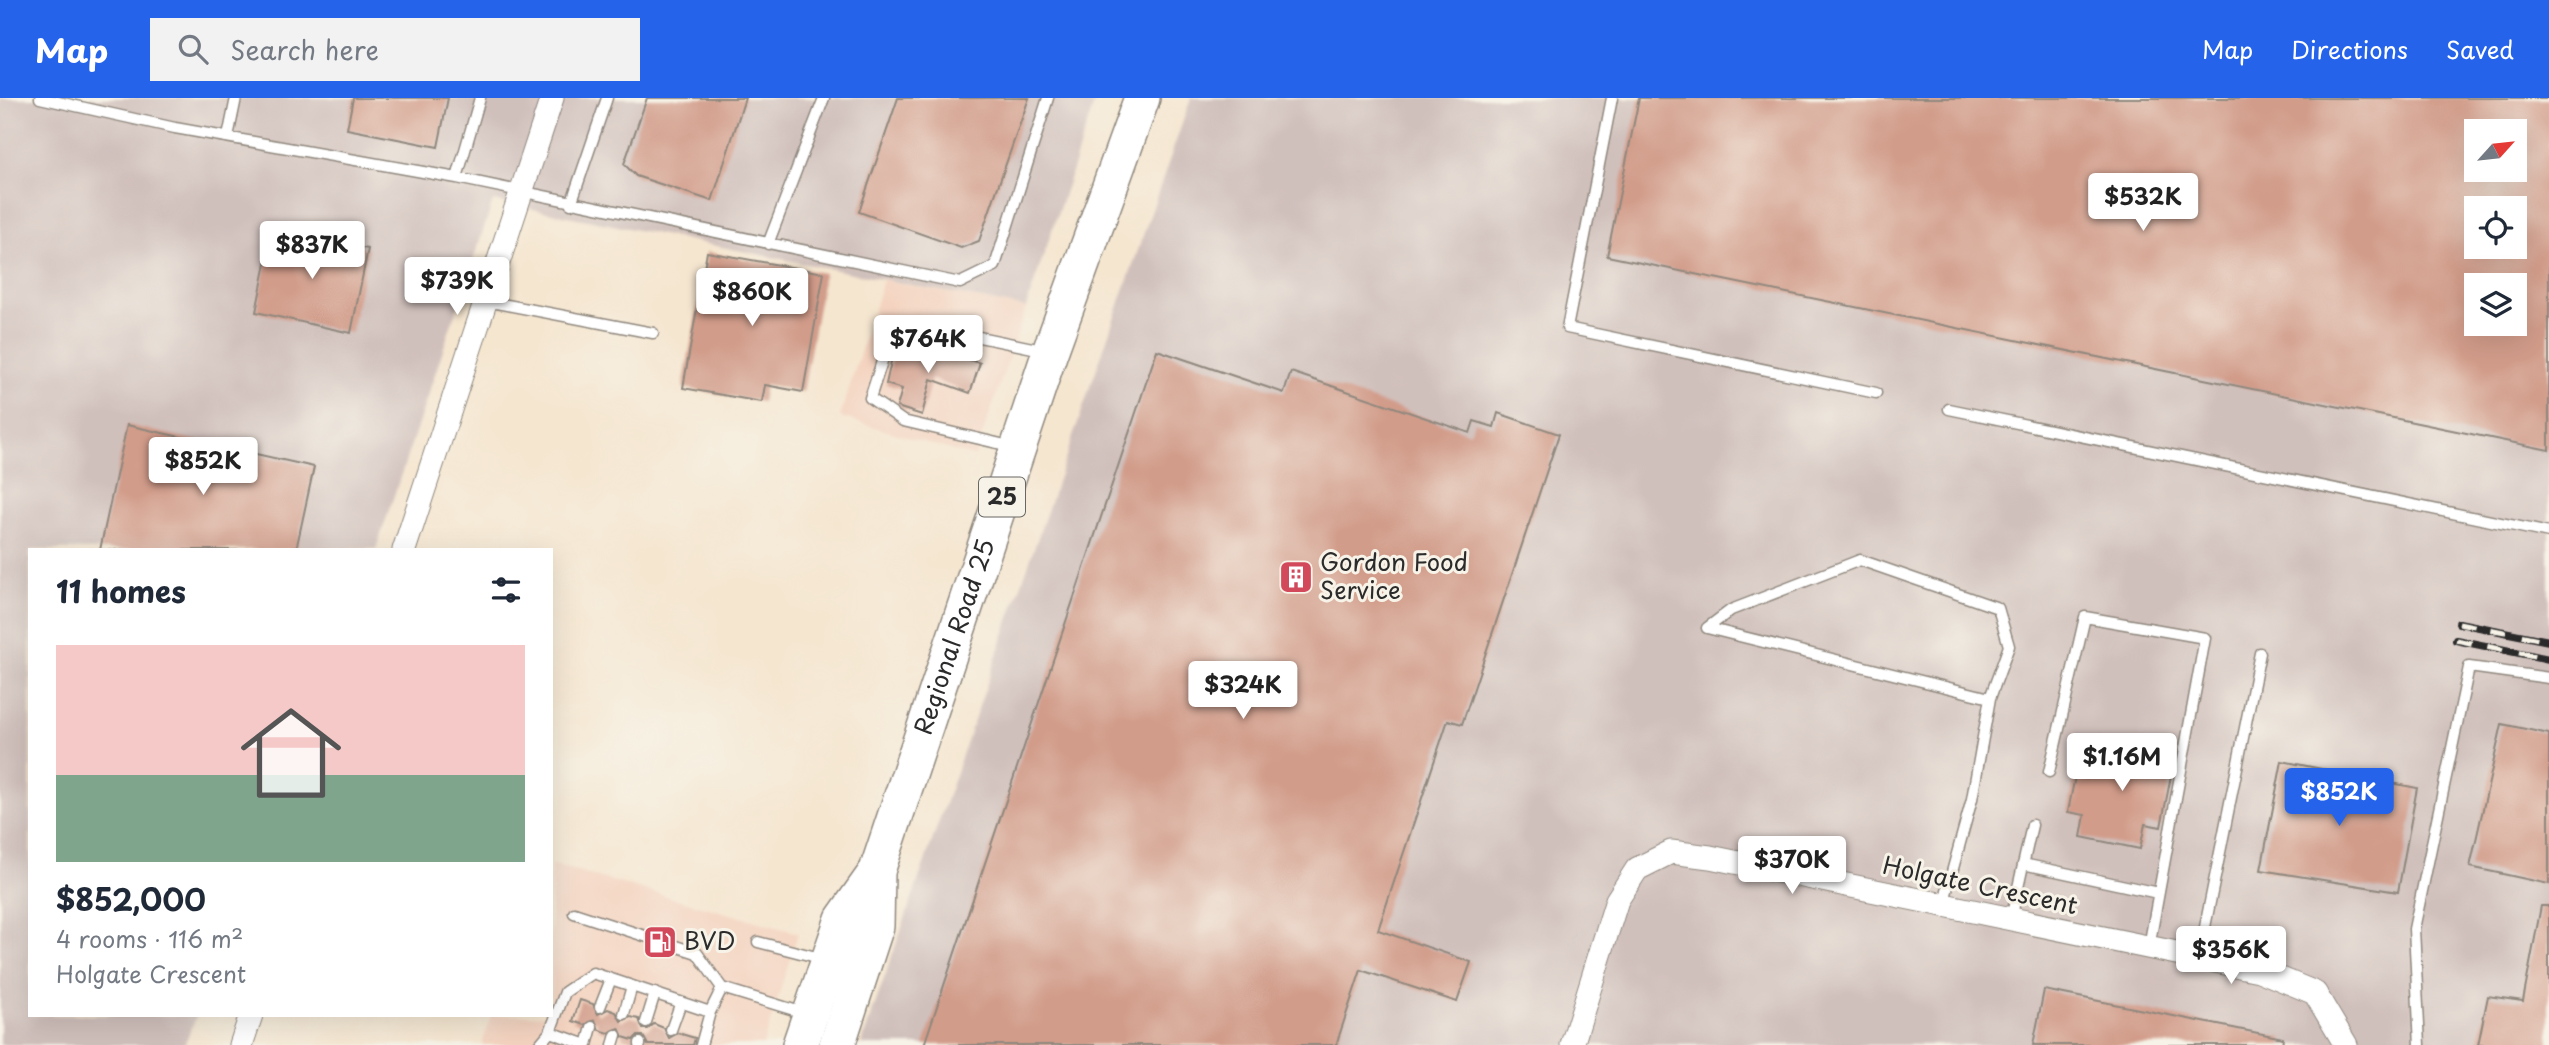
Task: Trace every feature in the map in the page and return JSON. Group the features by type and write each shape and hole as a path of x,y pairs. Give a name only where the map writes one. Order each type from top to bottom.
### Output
{"main road":[{"name":"Regional Road 25","path":"805,1030 843,919 877,871 1050,352 1136,107"},
{"name":"Regional Road 25","path":"836,1045 876,926 877,871"}],"street":[{"path":"405,548 552,98"},
{"name":"Holgate Crescent","path":"1572,1045 1616,900 1637,869 1671,852 2259,970 2315,993 2346,1045"},
{"path":"241,1045 250,1017"}],"lane":[{"path":"40,98 228,137 457,178 521,194 960,283 995,266 1048,98"},
{"path":"228,137 236,98"},
{"path":"457,178 481,98"},
{"path":"570,204 607,98"},
{"path":"768,244 824,98"},
{"path":"1612,98 1567,328 1876,393"},
{"path":"486,301 653,333"},
{"path":"1018,448 903,421 870,398 890,337 911,323 1050,352"},
{"path":"1949,409 2549,533"},
{"path":"1943,905 1972,799 1990,698 2009,646 1997,608 1860,560 1731,610 1707,628 1990,698"},
{"path":"2049,772 2085,617 2205,638 2149,947"},
{"path":"2199,957 2260,653"},
{"path":"2419,1045 2414,929 2469,667 2549,678"},
{"path":"2011,919 2032,825"},
{"path":"2024,864 2158,893"},
{"path":"574,913 697,953 722,988 805,1030"},
{"path":"758,942 830,960"},
{"path":"539,1045 550,1032 565,992 593,973 710,1012"},
{"path":"600,1007 611,979"},
{"path":"624,1014 632,986"},
{"path":"701,1045 710,1012 722,988"},
{"path":"646,1022 655,993"},
{"path":"671,1030 681,1002"},
{"path":"550,1032 587,1045 592,1027"}],"shaded area":[{"path":"0,98 1096,98 1026,308 493,201 376,548 28,548 28,1017 196,1017 184,1045 0,1045"},
{"path":"1191,98 2549,98 2549,1045 861,1045"},
{"path":"883,280 1026,308 975,457 840,417"},
{"path":"553,865 798,933 763,1045 482,1045 490,1017 553,1017"}],"building":[{"path":"353,98 448,98 438,147 347,129"},
{"path":"647,98 745,98 712,201 636,176 624,164"},
{"path":"898,98 1029,98 979,241 961,248 859,212"},
{"path":"1639,98 2549,98 2549,450 1607,256"},
{"path":"273,229 368,249 351,333 256,312"},
{"path":"707,252 824,273 803,392 765,385 762,402 683,388"},
{"path":"908,345 945,355 946,352 980,363 970,393 931,379 922,415 897,407 902,389 886,384 893,353 905,356"},
{"name":"Gordon Food Service","path":"1157,350 1284,393 1291,372 1470,433 1474,421 1494,427 1498,413 1559,434 1462,724 1448,720 1378,930 1471,962 1457,1002 1361,970 1336,1045 924,1045"},
{"path":"127,425 314,467 296,548 100,548"},
{"path":"2502,724 2549,734 2549,884 2470,867"},
{"path":"2095,740 2175,755 2161,827 2145,824 2140,849 2081,837 2085,815 2068,812 2075,776 2087,779"},
{"path":"2282,761 2417,788 2398,892 2261,870"},
{"path":"2541,906 2549,906 2549,1045 2478,1045 2488,996 2523,1001"},
{"path":"2044,990 2283,1038 2282,1045 2033,1045"},
{"path":"580,1000 593,1004 598,1014 608,1009 616,1012 621,1021 631,1017 639,1019 643,1029 654,1024 664,1028 669,1038 678,1033 695,1038 693,1045 648,1045 643,1036 637,1036 633,1040 623,1037 619,1028 609,1033 599,1030 595,1020 585,1025 573,1021"}],"railway":[{"path":"2459,623 2549,641"},
{"path":"2456,640 2549,659"}],"place":[{"name":"Gordon Food Service","path":"1296,577"},
{"name":"BVD","path":"660,942"}]}
